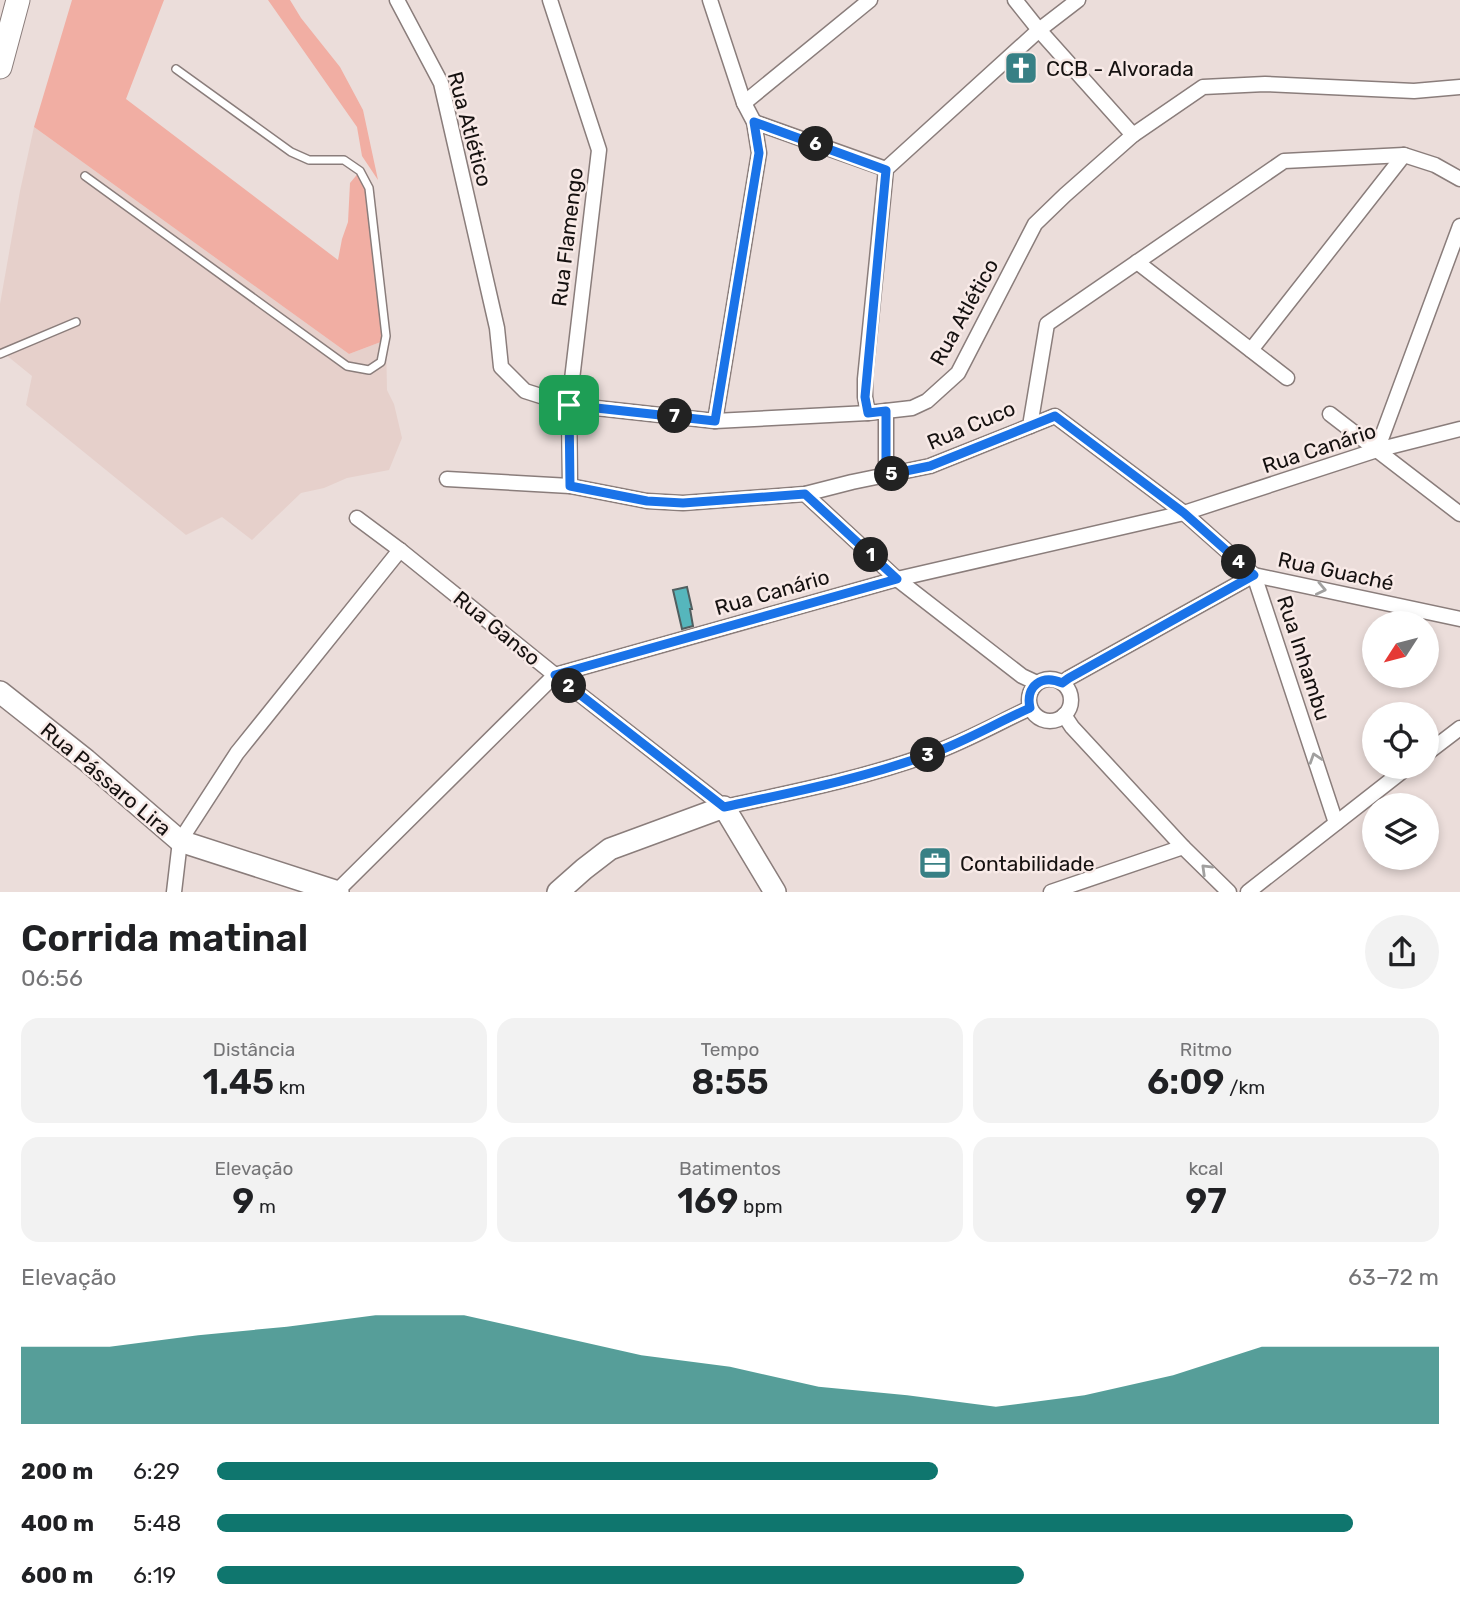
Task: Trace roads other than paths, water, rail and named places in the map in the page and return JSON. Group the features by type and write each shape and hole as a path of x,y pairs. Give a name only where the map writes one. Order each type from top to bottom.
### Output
{"main road":[{"path":"0,67 18,0"}],"street":[{"name":"Rua Atlético","path":"397,0 441,83 497,328 501,367 525,391 569,405 715,421 868,413 912,408 927,401 958,373 1035,224 1133,135 1203,87 1265,83 1414,91 1460,87"},
{"name":"Rua Flamengo","path":"550,0 599,150 569,405 570,486"},
{"path":"710,0 744,103 754,122 759,153 715,421"},
{"path":"744,103 870,0"},
{"path":"1015,0 1133,135"},
{"path":"868,413 865,379 886,170 1039,30 1078,0"},
{"path":"754,122 886,170"},
{"path":"1251,349 1404,155"},
{"name":"Rua Cuco","path":"447,479 570,486 647,501 683,503 805,494 930,466 1030,426 1047,324 1283,161 1404,155 1435,165 1460,179"},
{"path":"1377,450 1460,226"},
{"path":"1137,262 1287,378"},
{"path":"886,411 886,475"},
{"path":"1330,414 1460,514"},
{"name":"Rua Inhambu","path":"1030,426 1055,416 1184,513 1254,575 1336,823"},
{"name":"Rua Canário","path":"336,891 555,675 897,579 1184,513 1377,450 1460,429"},
{"path":"805,494 897,579 1022,676 1037,684"},
{"name":"Rua Ganso","path":"358,518 724,807 775,891"},
{"path":"174,891 180,841 237,754 400,550"},
{"name":"Rua Guaché","path":"1062,683 1254,575 1460,619"},
{"path":"1049,679 1062,683 1071,699 1064,715 1059,719 1045,720 1034,714 1030,708 1029,695 1037,684 1049,679"},
{"name":"Rua Pássaro Lira","path":"0,692 86,760 180,841 336,891"},
{"path":"558,891 610,849 724,807 814,788 902,764 937,752 1030,708"},
{"path":"1064,715 1183,847 1229,891"},
{"path":"1439,744 1460,727"},
{"path":"1257,889 1392,779"},
{"path":"1051,891 1183,847"}],"lane":[{"path":"85,176 347,366 369,370 381,362 386,336 369,188 360,171 344,160 309,160 291,152 176,69"},
{"path":"0,354 75,322"}],"place":[{"name":"CCB - Alvorada","path":"1021,68"},
{"name":"Contabilidade","path":"935,863"}]}
